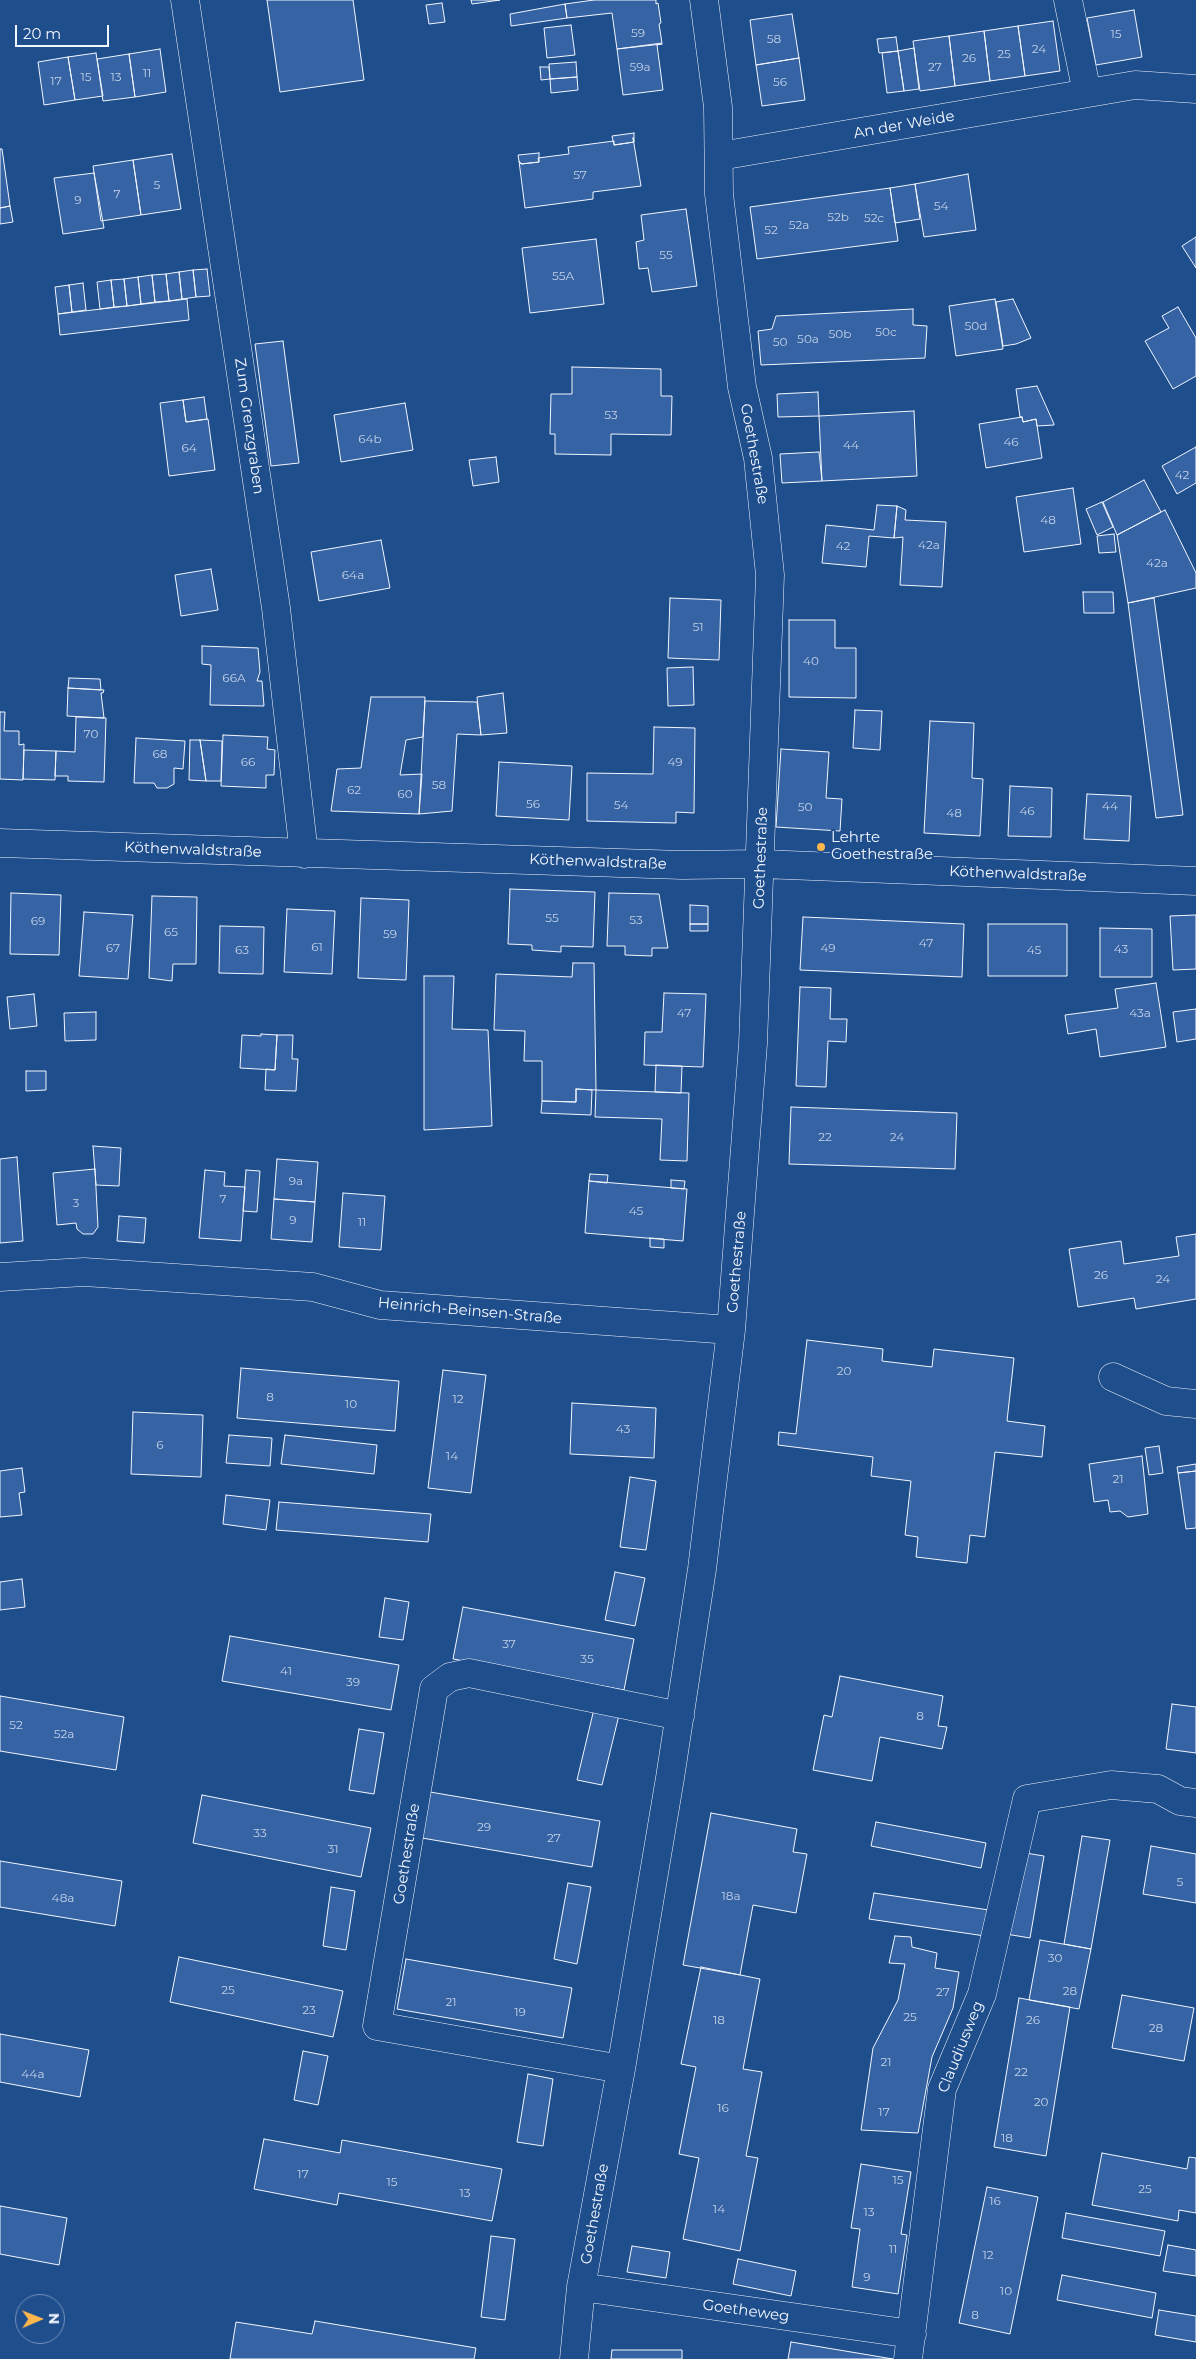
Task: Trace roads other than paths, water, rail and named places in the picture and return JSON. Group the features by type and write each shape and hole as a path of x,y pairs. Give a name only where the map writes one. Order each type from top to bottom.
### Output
{"street":[{"name":"Zum Grenzgraben","path":"185,0 276,608 304,854"},
{"name":"Goethestraße","path":"574,2359 581,2287 621,2069 680,1716 702,1570 732,1330 754,1044 770,575 758,458 742,387 719,194 718,107 704,0"},
{"path":"1068,0 1087,93"},
{"name":"An der Weide","path":"720,156 1134,85 1196,89"},
{"name":"Köthenwaldstraße","path":"0,844 682,864 761,864 1196,881"},
{"name":"Heinrich-Beinsen-Straße","path":"0,1277 84,1272 313,1287 380,1305 732,1330"},
{"path":"1113,1377 1166,1400 1196,1404"},
{"name":"Goethestraße","path":"621,2069 378,2026 434,1689 450,1677 469,1673 680,1716"},
{"name":"Claudiusweg","path":"910,2347 942,2089 982,1994 1027,1799 1111,1785 1158,1789 1180,1801 1196,1803"},
{"name":"Goetheweg","path":"581,2287 910,2347"}],"place":[{"name":"Lehrte Goethestraße","path":"821,847"}]}
